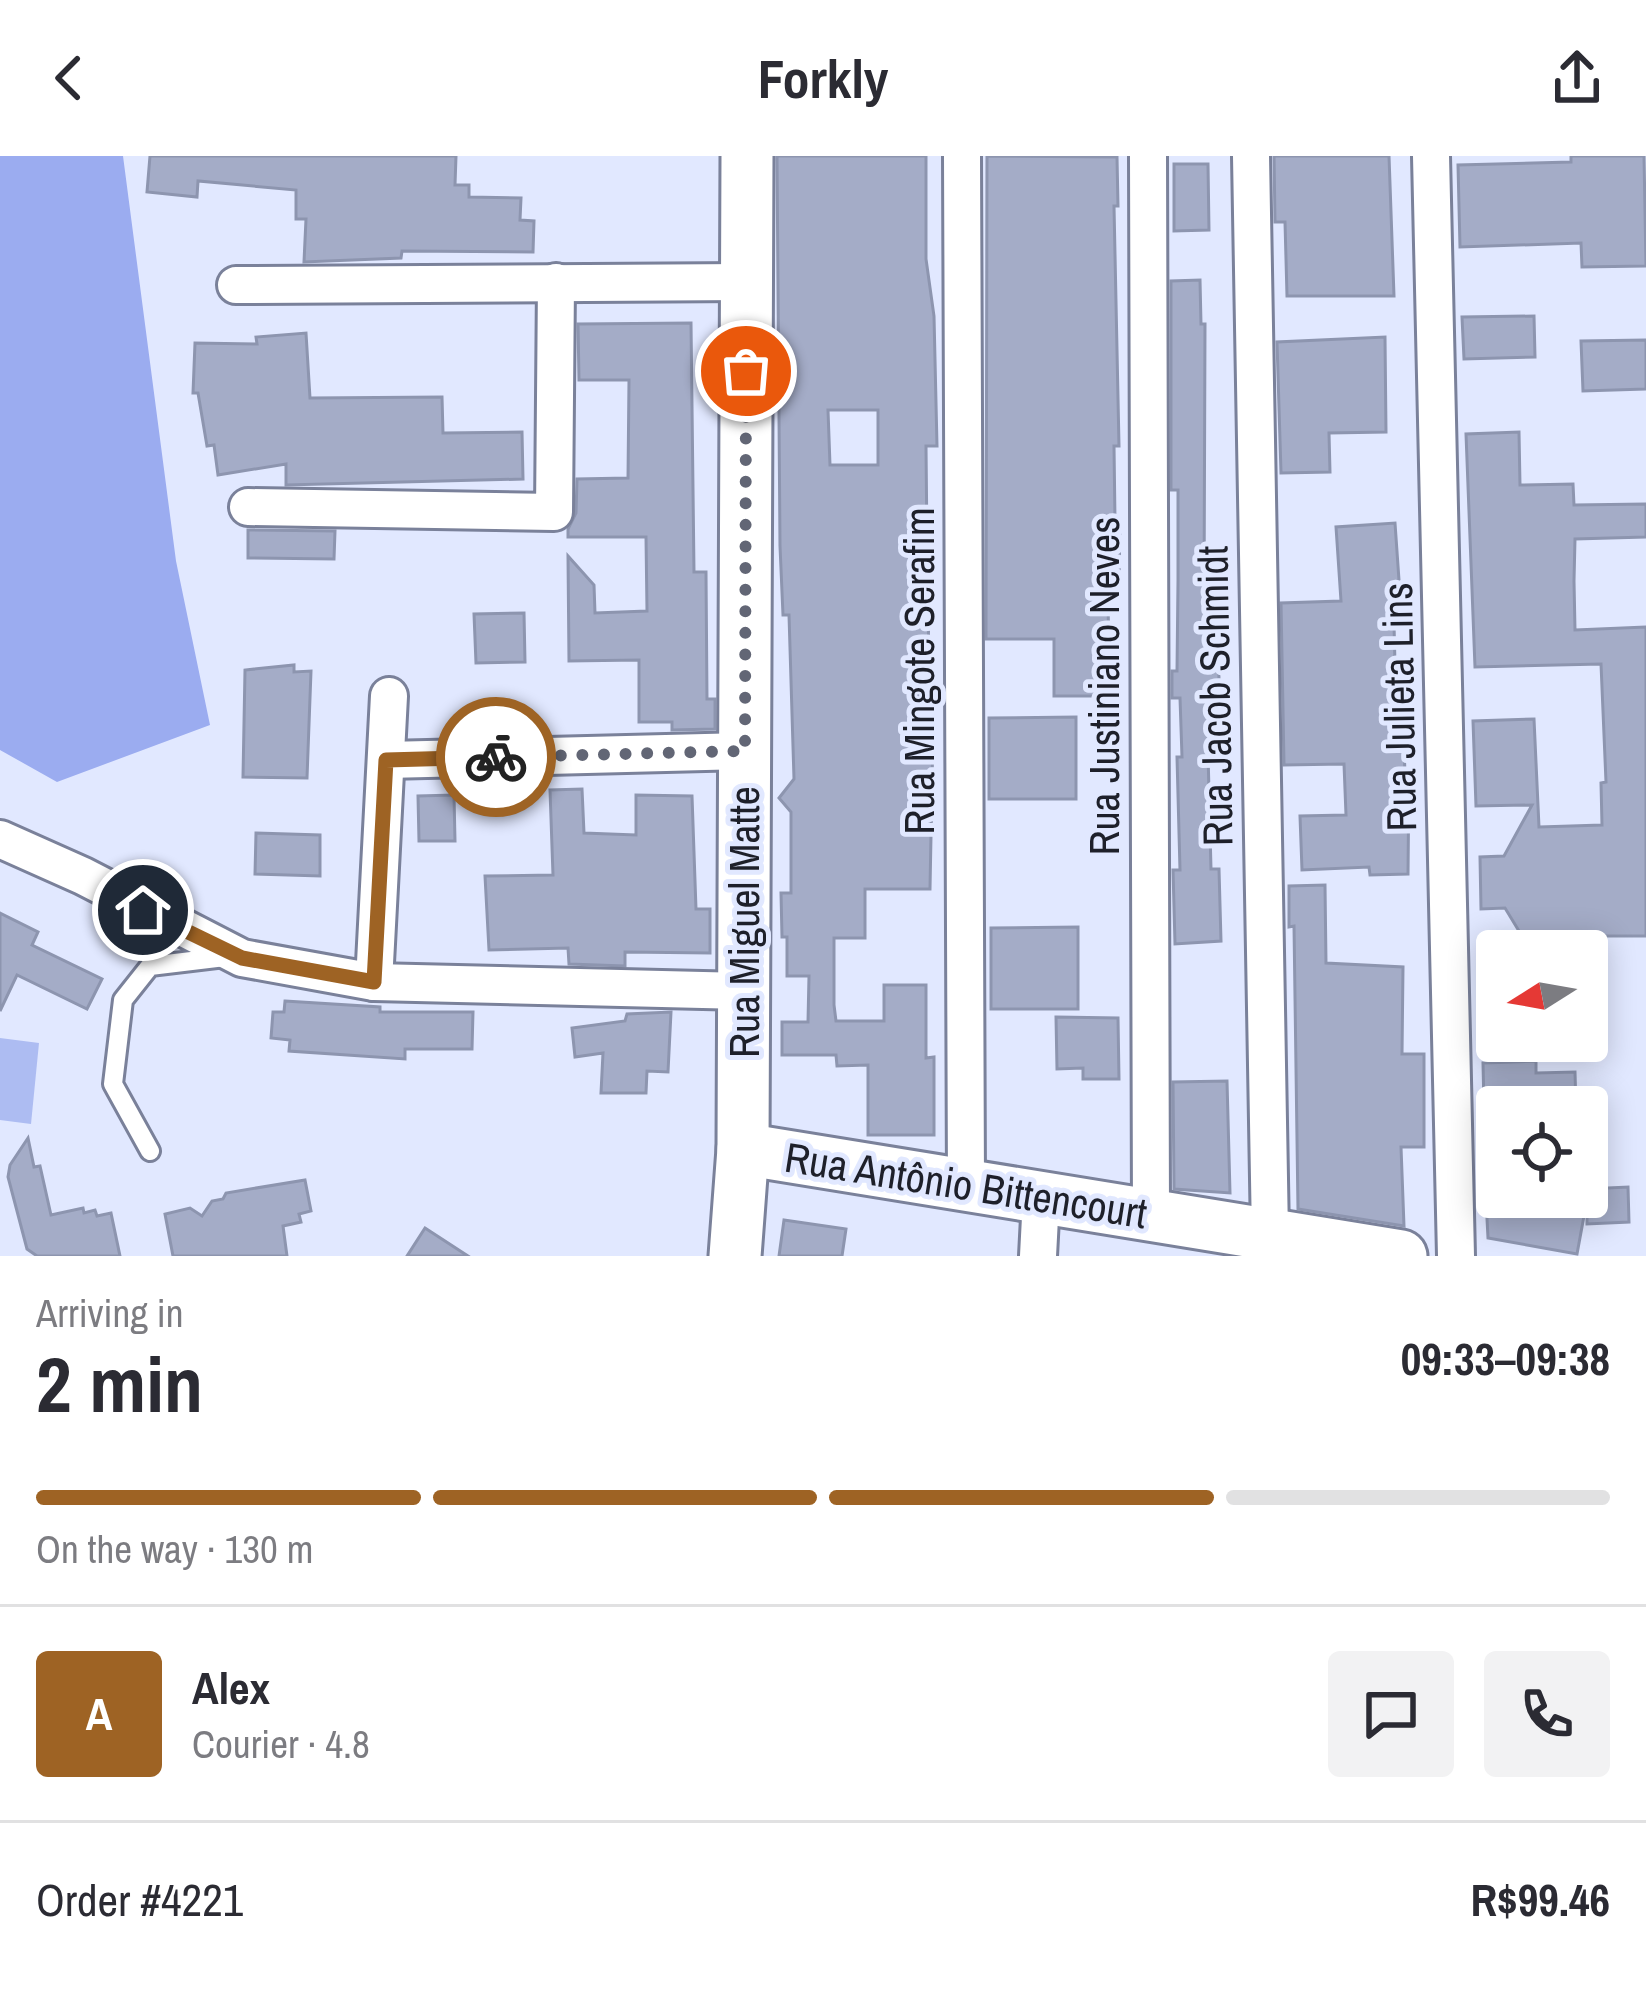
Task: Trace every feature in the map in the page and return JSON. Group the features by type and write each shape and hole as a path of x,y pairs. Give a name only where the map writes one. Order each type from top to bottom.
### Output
{"main road":[{"name":"Rua Miguel Matte","path":"735,1256 743,1149 747,156"},
{"name":"Rua Antônio Bittencourt","path":"743,1149 1401,1256"}],"street":[{"name":"Rua Mingote Serafim","path":"962,156 965,1185"},
{"name":"Rua Justiniano Neves","path":"1148,156 1151,1215"},
{"name":"Rua Jacob Schmidt","path":"1251,156 1270,1235"},
{"name":"Rua Julieta Lins","path":"1431,156 1456,1256"},
{"path":"248,507 554,512 556,282"},
{"path":"236,285 746,282"},
{"path":"374,982 388,696"},
{"path":"386,760 745,751"},
{"path":"0,839 242,958 374,982 744,991"},
{"path":"1038,1256 1042,1198"}],"lane":[{"path":"150,1151 113,1084 123,1000 150,966 214,956 242,958"}],"shaded area":[{"path":"0,156 123,156 176,561 210,725 57,782 0,750"},
{"path":"0,1038 39,1043 31,1124 0,1120"}],"building":[{"path":"150,156 456,156 455,185 469,185 469,197 521,198 520,220 534,221 533,252 402,251 401,258 304,262 306,219 296,219 296,190 198,181 197,197 147,192"},
{"path":"777,156 926,156 926,259 934,316 937,446 926,446 930,545 927,717 933,731 930,889 865,889 865,938 834,938 834,1005 836,1021 884,1021 884,985 926,985 926,1058 934,1057 934,1135 868,1135 868,1065 837,1066 836,1055 782,1055 782,1022 808,1022 809,976 787,976 787,937 782,937 781,893 791,893 791,812 779,798 794,779 789,615 783,615","holes":["828,410 878,410 878,465 830,465"]},
{"path":"987,156 1117,157 1119,446 1114,446 1115,520 1120,520 1119,583 1108,583 1109,696 1054,696 1054,639 986,639"},
{"path":"1274,156 1389,156 1394,296 1287,296 1285,222 1275,222"},
{"path":"1571,156 1644,156 1646,266 1582,267 1581,243 1460,247 1458,165 1571,162"},
{"path":"1174,164 1208,164 1209,230 1174,231"},
{"path":"1200,280 1201,324 1205,324 1204,603 1218,608 1220,753 1208,753 1211,869 1219,869 1221,941 1175,944 1173,870 1180,870 1177,757 1182,757 1180,698 1172,698 1172,671 1177,671 1178,490 1171,490 1171,281"},
{"path":"1534,316 1535,357 1464,359 1462,317"},
{"path":"691,323 694,572 706,572 707,699 715,699 715,729 672,730 672,722 639,722 639,660 569,661 568,556 594,585 595,613 647,611 646,537 568,537 568,529 576,513 577,479 628,478 629,380 579,380 578,324"},
{"path":"306,333 310,398 442,397 443,433 522,432 523,479 286,485 286,464 218,475 214,445 207,446 198,393 193,393 195,343 257,344 256,337"},
{"path":"1385,337 1386,432 1329,433 1330,472 1281,473 1277,342"},
{"path":"1646,340 1646,389 1583,391 1581,341"},
{"path":"1519,432 1520,485 1573,484 1574,505 1646,504 1646,537 1575,539 1574,581 1575,630 1646,627 1646,936 1608,936 1608,930 1518,930 1505,908 1481,909 1480,857 1504,856 1532,805 1476,806 1473,721 1534,719 1539,827 1602,825 1601,783 1606,782 1601,664 1475,667 1466,434"},
{"path":"1395,523 1402,623 1394,624 1396,705 1402,705 1405,772 1409,771 1408,874 1370,875 1369,867 1302,870 1300,816 1346,815 1344,764 1284,765 1281,603 1341,601 1336,527"},
{"path":"248,530 335,531 334,559 248,558"},
{"path":"524,613 525,662 476,663 474,614"},
{"path":"294,665 294,672 311,671 307,778 243,777 245,670"},
{"path":"1076,717 1076,799 989,799 989,718"},
{"path":"582,789 584,833 636,835 636,795 692,796 696,909 710,909 710,953 625,952 625,966 569,964 568,948 489,950 485,876 553,875 550,790"},
{"path":"454,795 455,841 419,841 418,796"},
{"path":"256,833 320,835 320,876 255,874"},
{"path":"1325,885 1326,963 1403,967 1402,1054 1424,1054 1424,1147 1401,1147 1404,1226 1298,1209 1294,926 1289,927 1289,886"},
{"path":"0,913 38,932 32,945 102,979 87,1009 17,975 0,1011"},
{"path":"1078,927 1078,1009 991,1009 991,928"},
{"path":"285,1001 380,1007 380,1012 473,1012 472,1049 405,1049 405,1059 289,1051 290,1040 271,1038 273,1012 284,1012"},
{"path":"671,1012 668,1072 647,1071 646,1093 601,1093 603,1053 575,1057 572,1028 625,1021 627,1014"},
{"path":"1056,1017 1118,1018 1119,1079 1083,1079 1083,1068 1057,1069"},
{"path":"1536,1062 1536,1073 1575,1072 1575,1086 1484,1086 1483,1063"},
{"path":"1227,1081 1230,1193 1174,1189 1173,1082"},
{"path":"28,1138 51,1215 83,1208 84,1213 95,1210 97,1216 111,1213 120,1256 37,1256 27,1249 8,1177 10,1165"},
{"path":"305,1180 311,1211 299,1214 301,1222 283,1226 287,1256 173,1256 165,1214 190,1208 202,1216 212,1201 223,1199 226,1193"},
{"path":"1628,1187 1629,1222 1587,1224 1587,1218 1608,1218 1608,1188"},
{"path":"1487,1218 1584,1218 1577,1254 1488,1238"},
{"path":"784,1220 846,1229 842,1256 779,1256"},
{"path":"425,1228 468,1256 407,1256"}],"way so far":[{"path":"496,757 745,751 746,371"}],"route":[{"path":"143,910 242,958 374,982 386,760 496,757"}]}
